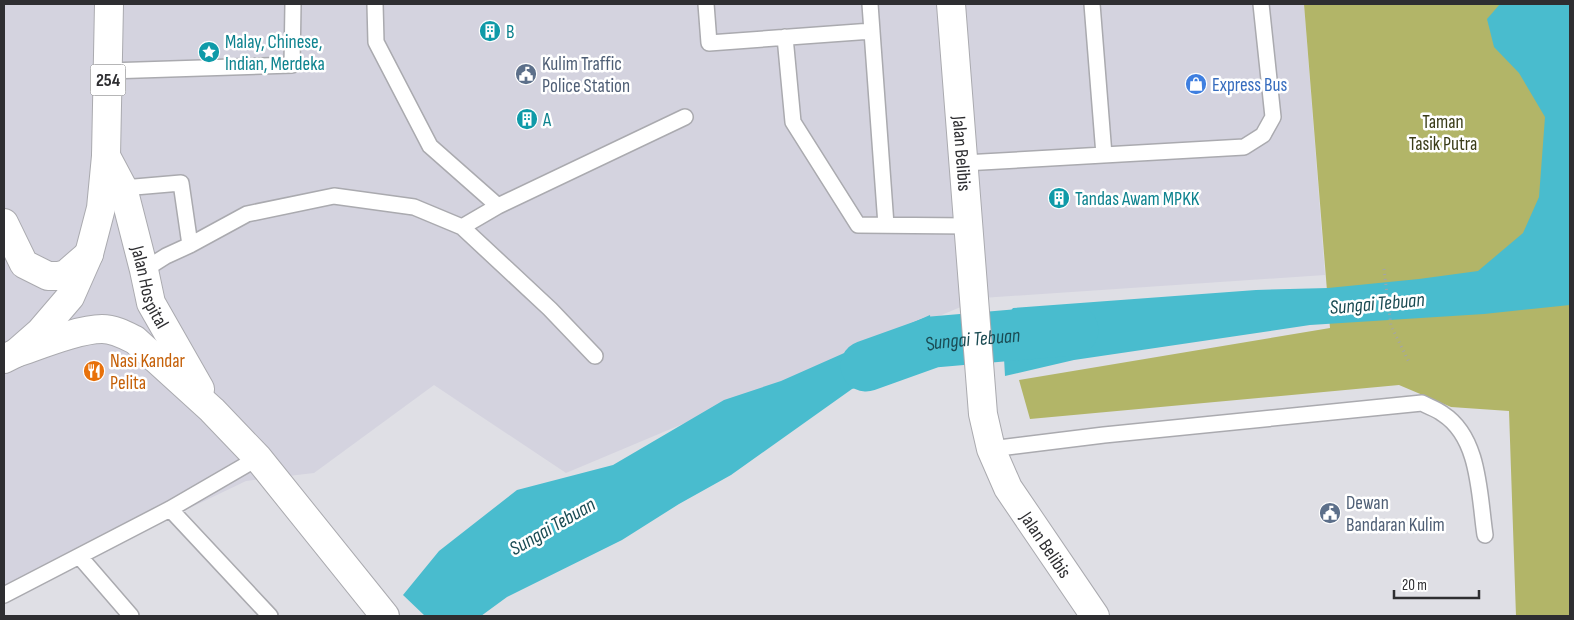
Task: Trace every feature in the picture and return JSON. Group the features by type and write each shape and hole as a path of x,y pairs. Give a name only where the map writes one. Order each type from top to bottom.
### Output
{"main road":[{"name":"254","path":"10,356 40,332 70,297 89,254 101,208 106,156 109,4"},
{"name":"Jalan Belibis","path":"951,4 984,414 991,449 1008,488 1095,616"},
{"name":"Jalan Hospital","path":"106,156 123,188 151,303 212,410"},
{"path":"4,223 24,264 48,276 66,274 89,254"},
{"name":"Jalan Hospital","path":"10,356 85,330 104,329 121,333 135,340 212,410 258,458 385,616"}],"lane":[{"path":"108,71 292,65 294,4"},
{"path":"375,4 376,42 430,146 498,206"},
{"path":"706,4 709,42 872,31"},
{"path":"870,4 886,225"},
{"path":"1092,4 1104,155"},
{"path":"964,163 1244,147 1263,134 1273,117 1261,4"},
{"path":"785,37 793,122 858,225 968,226"},
{"path":"462,227 498,206 685,117"},
{"path":"123,188 181,183 190,245"},
{"path":"144,270 166,256 247,214 334,196 414,207 462,227 550,310 595,356"},
{"path":"991,449 1114,434 1422,404 1444,414 1460,430 1474,457 1484,535"},
{"path":"4,595 170,509 258,458"},
{"path":"170,509 270,616"},
{"path":"80,556 131,616"}],"path":[{"path":"1384,269 1391,326 1408,362"}],"shaded area":[{"path":"4,4 1304,4 1325,275 982,298 566,473 434,385 314,473 246,481 4,597"}],"green space":[{"name":"Taman Tasik Putra","path":"1304,4 1570,4 1570,616 1516,616 1509,411 1451,407 1399,385 1030,419 1019,380 1330,328"}],"water":[{"path":"1500,4 1570,4 1570,305 1484,314 1310,325 1074,360 1005,376 1002,322 1013,308 1256,290 1328,288 1478,271 1523,233 1539,197 1545,117 1519,73 1494,47 1487,19"},
{"path":"930,315 936,366 852,389 731,475 679,504 622,540 507,597 481,616 425,616 403,595 439,551 517,490 613,465 724,400 781,381"}],"waterway":[{"name":"Sungai Tebuan","path":"866,366 933,342 1073,330"}],"place":[{"name":"B","path":"490,31"},
{"name":"Malay, Chinese, Indian, Merdeka","path":"209,52"},
{"name":"Kulim Traffic Police Station","path":"526,74"},
{"name":"Express Bus","path":"1196,84"},
{"name":"A","path":"527,119"},
{"name":"Tandas Awam MPKK","path":"1059,198"},
{"name":"Nasi Kandar Pelita","path":"94,371"},
{"name":"Dewan Bandaran Kulim","path":"1330,513"}]}
